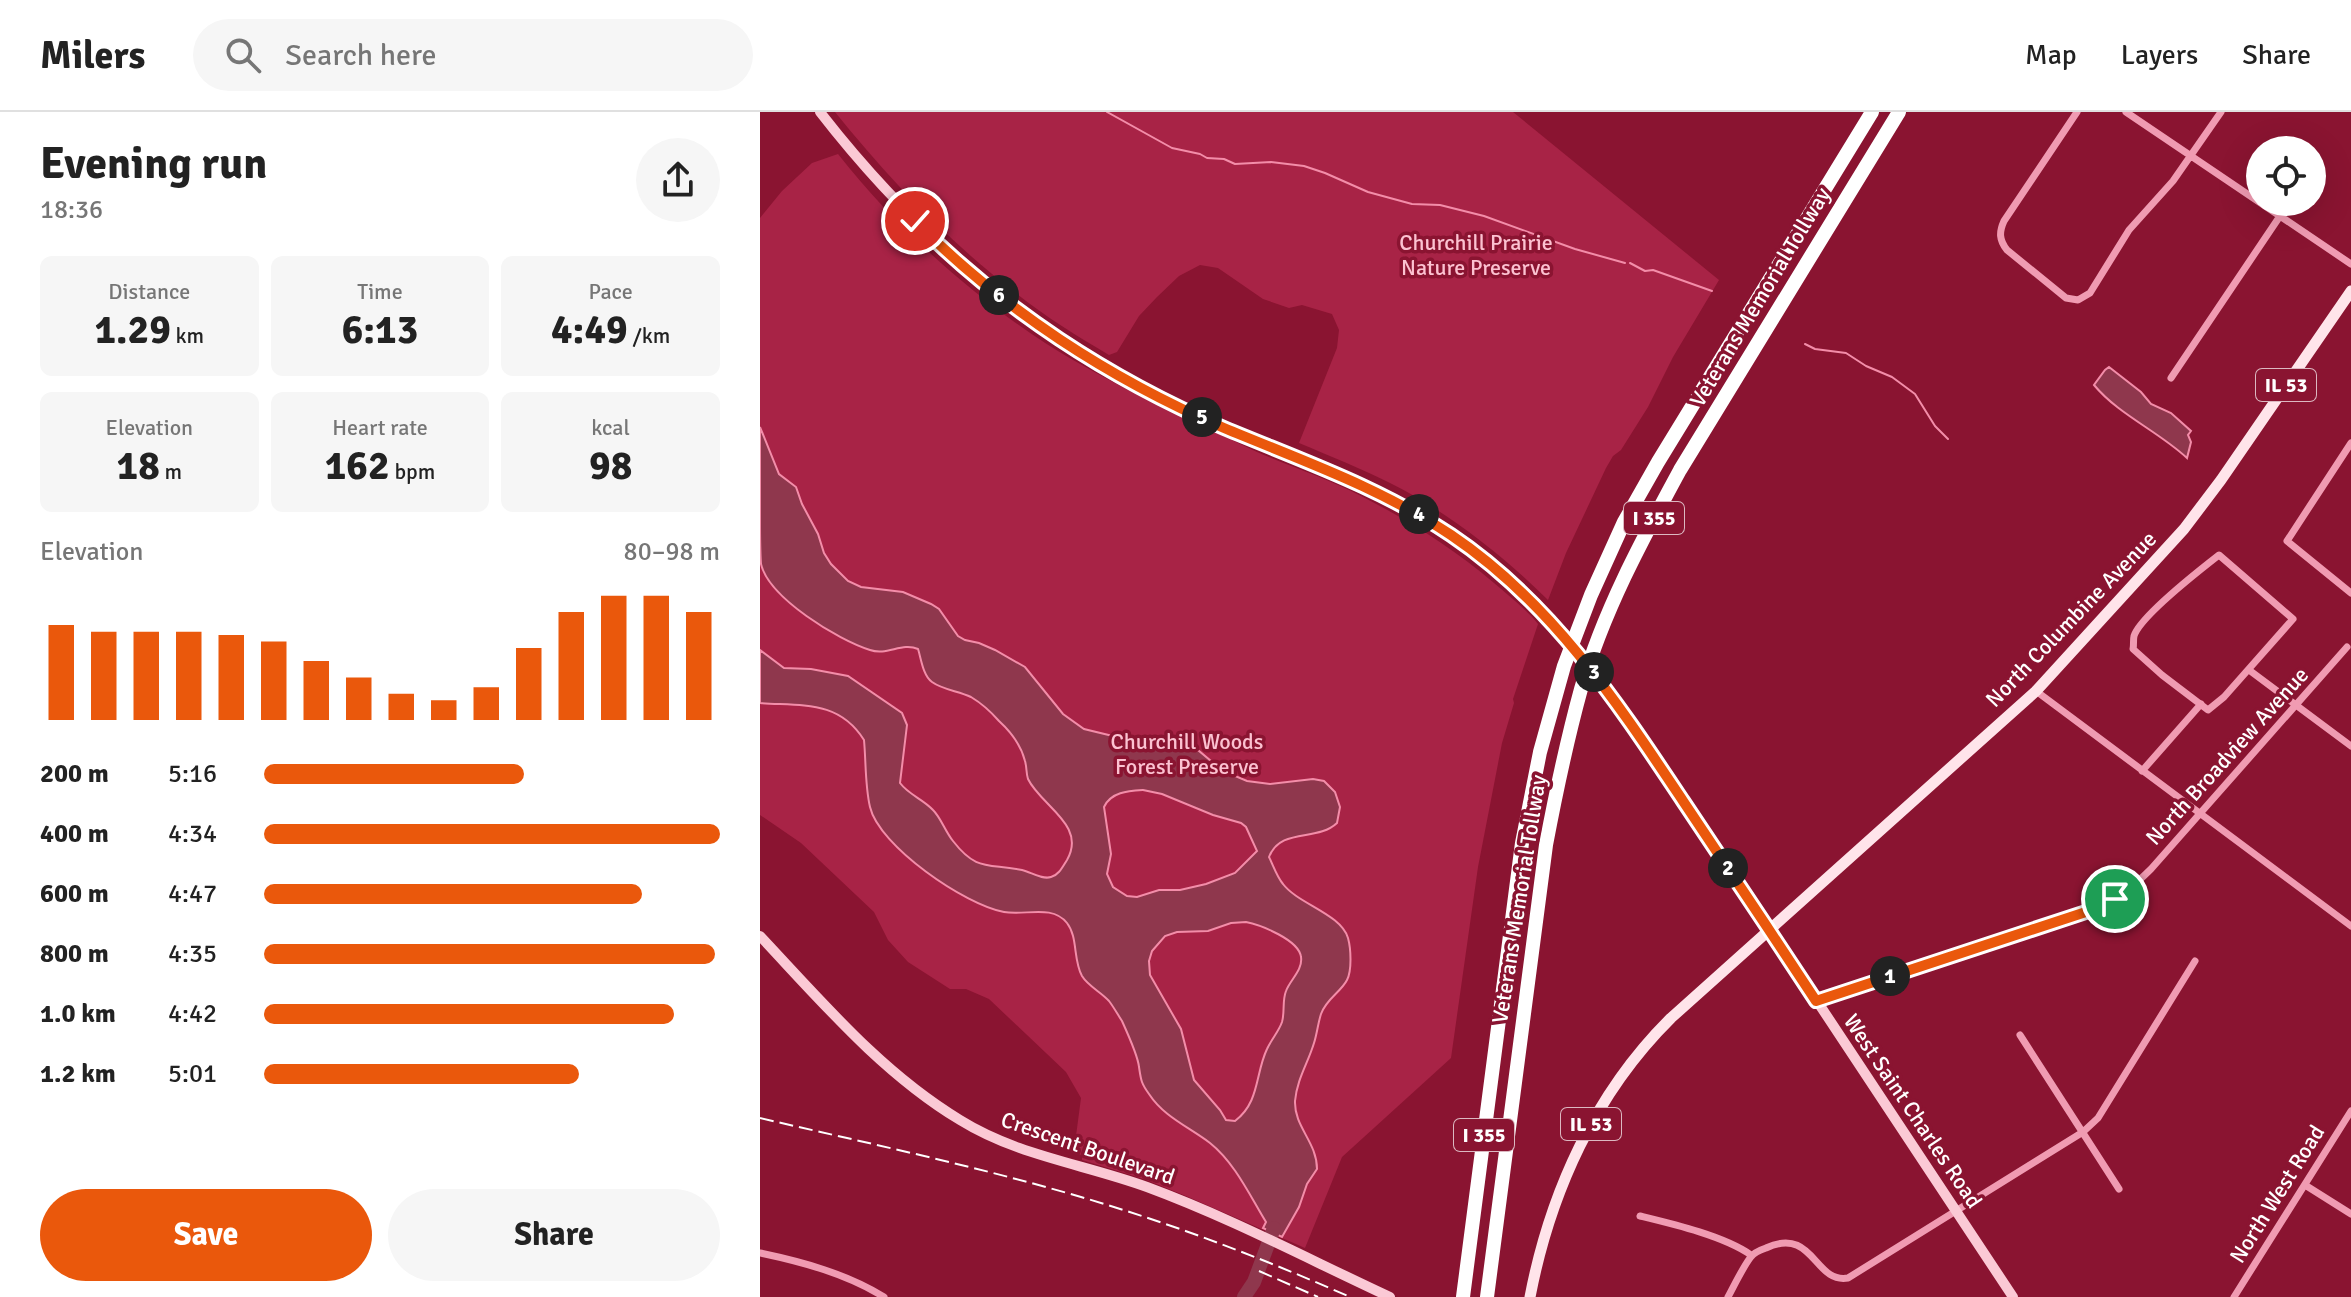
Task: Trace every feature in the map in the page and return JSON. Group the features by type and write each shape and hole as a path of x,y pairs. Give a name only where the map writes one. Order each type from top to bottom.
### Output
{"highway":[{"name":"Veterans Memorial Tollway","path":"1463,1297 1522,843 1540,752 1564,666 1624,522 1872,112"},
{"name":"Veterans Memorial Tollway","path":"1487,1297 1546,845 1557,784 1582,686 1613,604 1648,527 1899,112"}],"main road":[{"name":"West Saint Charles Road","path":"820,112 857,158 929,235 978,278 1062,341 1118,375 1194,414 1354,480 1401,503 1478,554 1545,614 1613,698 2013,1297"},
{"name":"North Columbine Avenue","path":"1770,930 2036,691 2184,529 2351,291"},
{"name":"IL 53","path":"1530,1297 1562,1186 1590,1124 1606,1098 1645,1045 1770,930"},
{"name":"Crescent Boulevard","path":"760,936 870,1050 910,1085 958,1119 1016,1148 1144,1186 1261,1236 1390,1297"}],"street":[{"path":"2077,112 2004,221 2000,233 2007,250 2066,298 2078,300 2086,296 2129,230 2173,181 2221,112"},
{"path":"2126,112 2246,193"},
{"path":"2171,378 2280,216 2351,264"},
{"path":"2351,443 2287,541 2351,593"},
{"path":"2219,555 2293,619 2224,697 2208,710 2201,704 2133,649 2135,633 2154,611 2219,555"},
{"name":"North Broadview Avenue","path":"1816,1001 2106,904 2140,880 2347,647"},
{"path":"2249,670 2351,746"},
{"path":"2036,691 2351,926"},
{"path":"2142,771 2201,704"},
{"path":"1728,1297 1751,1255 1775,1244 1791,1244 1807,1251 1828,1275 1840,1280 1848,1278 2083,1132 2098,1118 2195,961"},
{"path":"2020,1035 2119,1189"},
{"name":"North West Road","path":"2234,1297 2351,1111"},
{"path":"2305,1185 2351,1214"},
{"path":"1640,1216 1723,1241 1751,1255"},
{"path":"760,1253 845,1277 884,1297"}],"green space":[{"name":"Churchill Prairie Nature Preserve","path":"835,112 1513,112 1719,280 1673,357 1648,407 1606,468 1566,553 1548,600 1493,551 1432,506 1379,478 1299,443 1337,348 1339,330 1332,314 1302,305 1289,308 1263,299 1218,268 1200,265 1179,276 1157,297 1139,316 1117,352 1109,355 1039,311 967,253 898,185"},
{"name":"Churchill Woods Forest Preserve","path":"838,154 888,212 946,268 1041,340 1095,373 1164,408 1350,491 1398,516 1479,571 1538,624 1502,743 1478,867 1451,1058 1342,1157 1305,1248 1144,1179 1082,1160 1076,1136 1081,1098 1066,1072 989,999 966,989 950,989 908,962 888,940 874,912 801,843 760,815 760,218 782,191 812,163"}],"shaded area":[{"path":"2109,367 2151,404 2171,413 2191,431 2187,458 2115,405 2094,385"},
{"path":"760,427 779,474 796,487 824,553 848,581 861,587 903,592 939,609 958,636 995,650 1025,667 1063,714 1084,729 1121,738 1172,741 1199,751 1223,771 1247,781 1270,784 1313,779 1324,781 1335,792 1340,807 1337,823 1329,829 1282,842 1269,857 1279,878 1290,891 1344,930 1350,953 1347,980 1323,1009 1296,1093 1298,1119 1313,1151 1317,1169 1282,1237 1263,1228 1266,1222 1219,1151 1169,1115 1146,1090 1122,1021 1109,1001 1082,976 1073,935 1067,923 1061,917 1046,912 1012,913 987,907 926,872 889,839 877,822 868,799 864,740 854,727 843,718 818,708 760,703 760,650 784,668 848,676 902,713 907,725 900,783 933,810 953,841 969,858 1048,878 1054,876 1067,860 1072,848 1067,826 1034,789 1018,744 990,711 971,697 932,682 924,671 918,649 906,647 876,651 856,645 806,616 767,577 761,564","holes":["1143,790 1241,823 1257,851 1235,873 1206,884 1180,890 1159,890 1137,897 1127,896 1113,887 1107,874 1111,854 1104,807 1115,795","1246,922 1287,939 1299,951 1301,962 1286,991 1282,1022 1263,1058 1253,1096 1235,1121 1226,1120 1194,1080 1181,1029 1150,975 1149,961 1152,951 1165,936"]}],"waterway":[{"path":"1107,112 1172,148 1235,164 1271,162 1304,166 1368,192 1412,204 1440,205 1484,216 1575,249 1625,263"},
{"path":"1630,263 1645,271 1653,270 1712,291"},
{"path":"1805,344 1815,349 1846,353 1892,377 1915,394 1935,426 1948,439"},
{"path":"1244,1297 1254,1282 1274,1228"}],"railway":[{"path":"760,1118 1081,1197 1217,1242 1350,1297"},
{"path":"1259,1271 1318,1297"}],"route":[{"path":"915,221 1004,299 1095,362 1224,428 1328,469 1390,498 1455,537 1504,576 1554,624 1613,698 1816,1001 2098,908 2115,899"}]}
